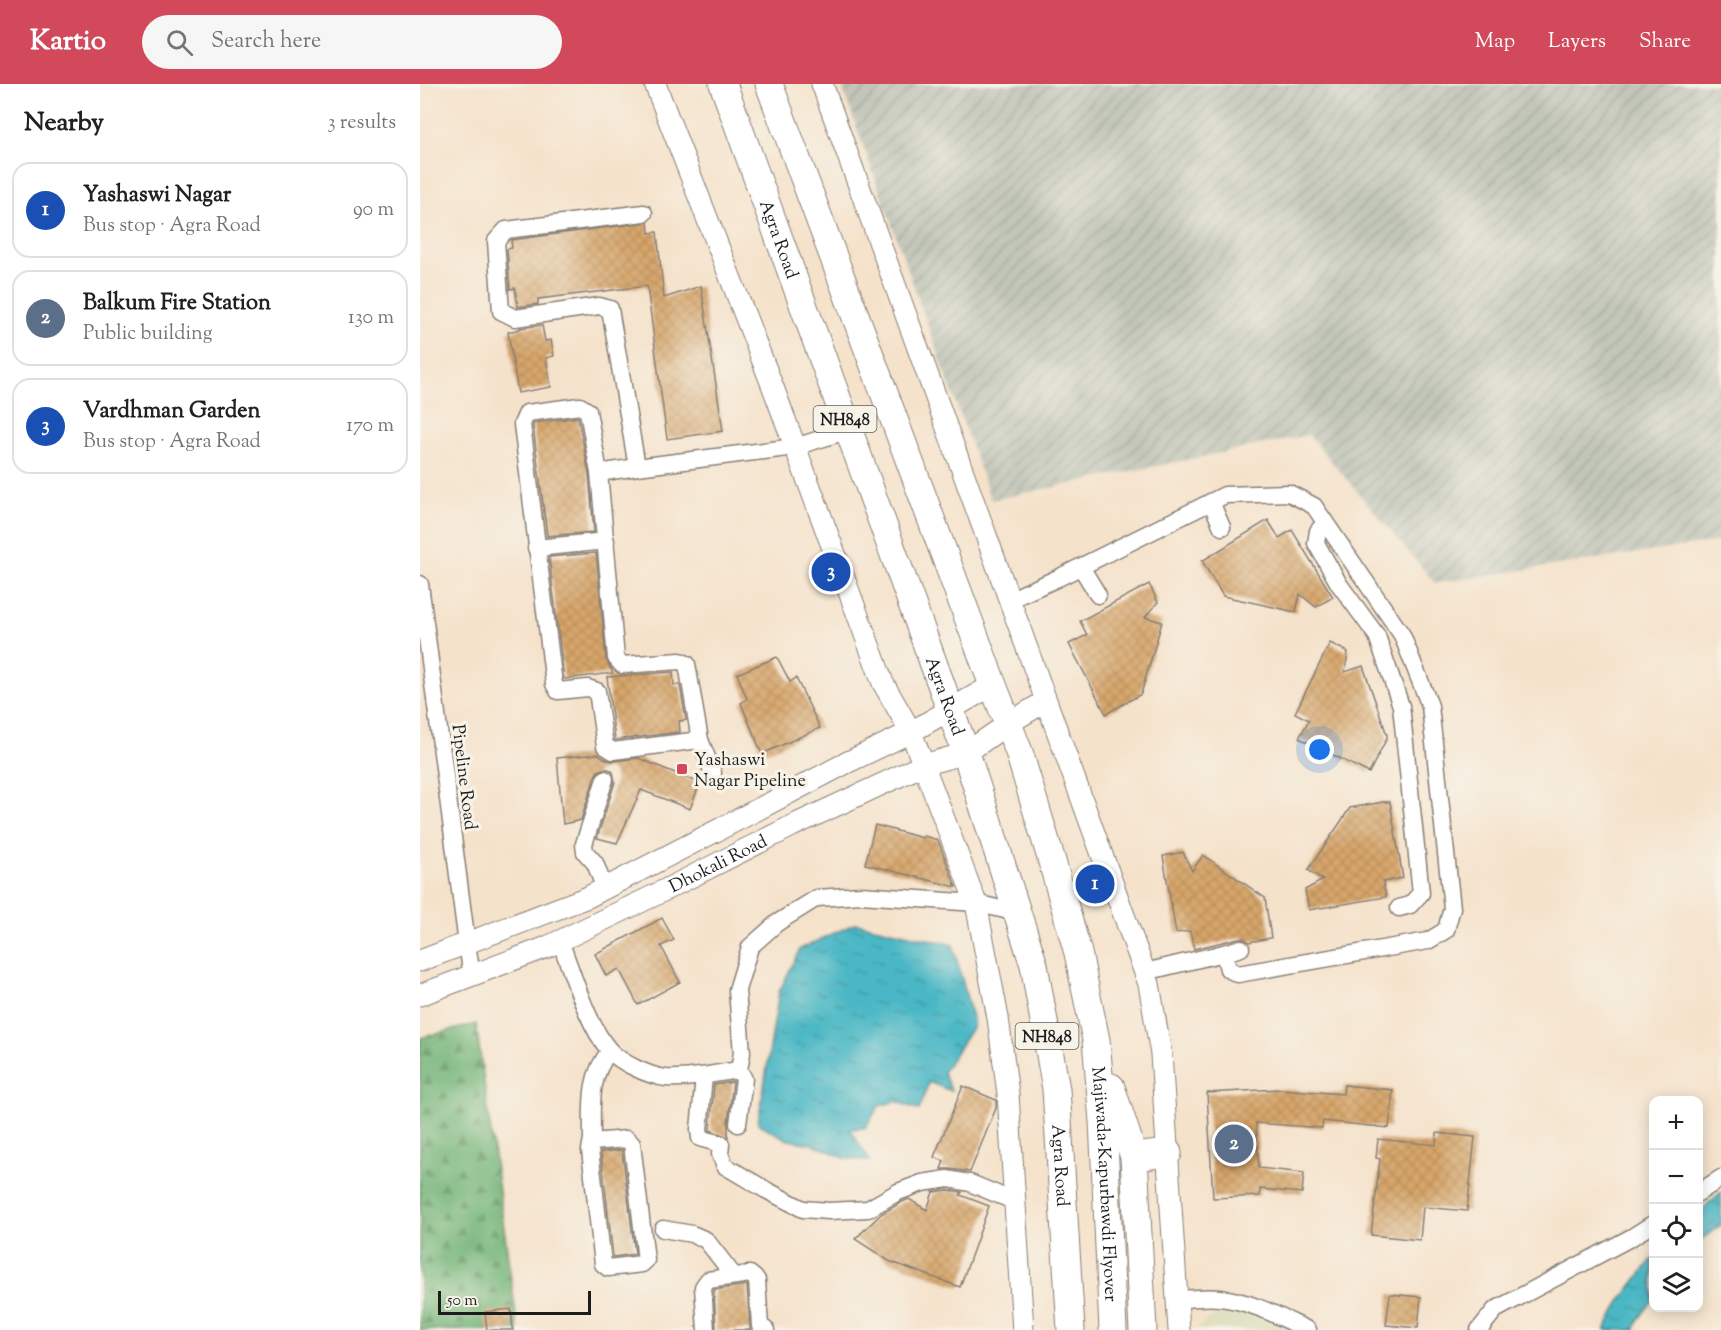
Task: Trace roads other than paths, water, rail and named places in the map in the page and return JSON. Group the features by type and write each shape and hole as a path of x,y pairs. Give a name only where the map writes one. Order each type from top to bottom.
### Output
{"highway":[{"name":"Agra Road","path":"723,84 966,753 1034,965 1056,1089 1071,1330"},
{"name":"NH848","path":"769,84 1009,723 1051,858 1078,953 1096,1040 1134,1157 1143,1330"},
{"name":"Majiwada-Kapurbawdi Flyover","path":"1096,1040 1103,1121 1113,1330"},
{"path":"1134,1157 1168,1153"}],"street":[{"path":"655,84 883,683 911,732 976,903 998,1018 1008,1094 1023,1330"},
{"path":"822,84 1149,984 1161,1054 1179,1330"},
{"path":"637,467 610,309 599,306 515,318 501,311 496,241 506,230 644,213"},
{"path":"700,740 613,751 605,747 597,691 588,688 558,691 554,684 522,424 527,414 580,406 588,411 599,473 616,658 622,665 681,661 687,664 700,740 713,773"},
{"path":"599,473 795,447 849,430"},
{"path":"1009,600 1082,567 1225,495 1289,493 1314,506 1402,635 1430,706 1452,908 1446,930 1428,941 1238,974 1228,969 1224,953"},
{"path":"1211,502 1222,527"},
{"path":"1325,523 1318,531 1316,543 1339,584 1377,636 1401,706 1421,893 1410,905 1398,908"},
{"path":"536,548 606,541"},
{"path":"1082,567 1098,596"},
{"name":"Pipeline Road","path":"420,584 424,650 472,976"},
{"name":"Dhokali Road","path":"420,961 588,897 846,763 911,732 993,685"},
{"name":"Dhokali Road","path":"420,995 560,941 792,826 923,765 966,753 1046,701"},
{"path":"604,887 594,863 585,852 584,844 605,779"},
{"path":"645,867 656,895"},
{"path":"738,1124 744,1079 739,1070 742,1053 737,990 750,947 777,923 817,898 861,895 976,903 1017,913"},
{"path":"560,941 594,1028 610,1052 637,1069 666,1078 704,1076 739,1070"},
{"path":"1145,972 1240,948"},
{"path":"592,1142 627,1139 633,1144 646,1260 642,1264 608,1268 603,1264 590,1150 592,1142 591,1095 596,1074 610,1052"},
{"path":"704,1076 700,1138 721,1144 720,1154 725,1166 803,1209 829,1211 868,1209 898,1192 922,1183 948,1179 970,1183 1016,1202"},
{"path":"1703,1190 1721,1178"},
{"path":"1479,1330 1495,1310 1649,1226"},
{"path":"663,1229 693,1234 706,1240 734,1276"},
{"path":"706,1330 703,1287 708,1280 750,1274 757,1280 760,1326 766,1330"},
{"path":"1178,1299 1218,1297 1238,1300 1308,1330"}],"water":[{"path":"856,923 953,945 974,1025 943,1072 951,1091 929,1082 919,1110 896,1101 879,1106 865,1128 850,1129 870,1161 845,1158 812,1144 788,1140 758,1123 779,992 800,949"},
{"path":"1721,1192 1721,1225 1703,1238 1703,1208"},
{"path":"1649,1263 1649,1305 1634,1330 1605,1330 1619,1303"}],"place":[{"name":"Vardhman Garden","path":"831,572"},
{"name":"Yashaswi Nagar Pipeline","path":"682,769"},
{"name":"Yashaswi Nagar","path":"1095,884"},
{"name":"Balkum Fire Station","path":"1234,1144"}]}
